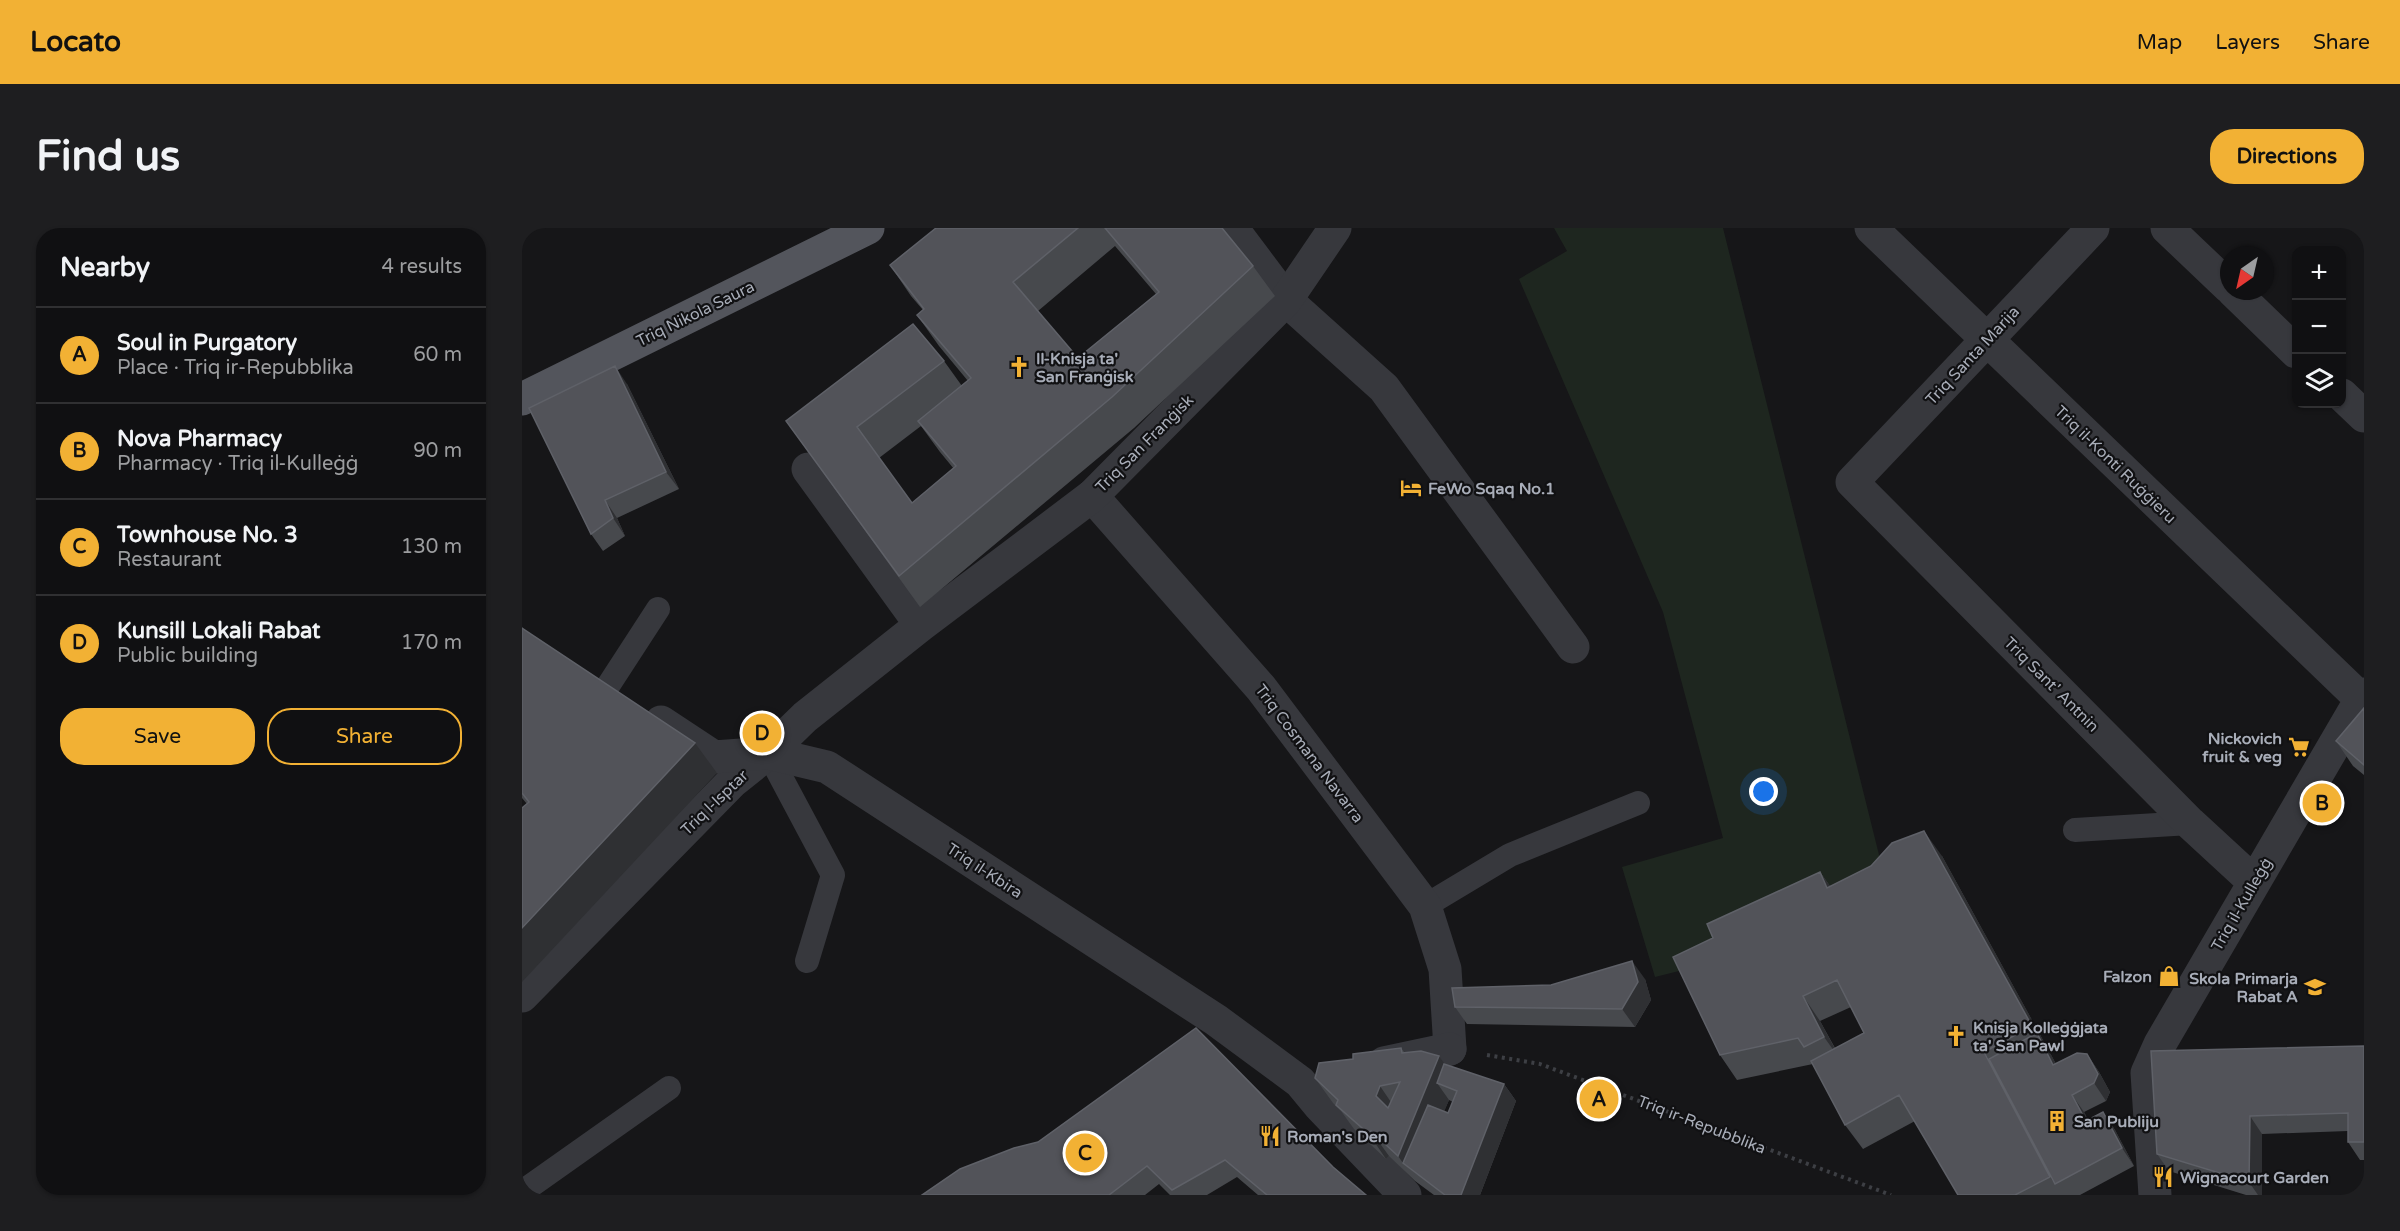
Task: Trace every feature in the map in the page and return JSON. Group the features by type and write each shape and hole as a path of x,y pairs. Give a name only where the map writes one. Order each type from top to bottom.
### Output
{"main road":[{"name":"Triq Nikola Saura","path":"522,399 868,228"}],"street":[{"path":"1232,228 1286,300 1384,388 1573,647"},
{"name":"Triq San Franġisk","path":"921,625 1092,496 1286,300 1335,228"},
{"name":"Triq il-Konti Ruġġieru","path":"1871,228 2362,696"},
{"name":"Triq Santa Marija","path":"1852,482 2093,228"},
{"path":"2167,228 2220,278"},
{"path":"2242,300 2292,348"},
{"path":"2346,399 2364,416"},
{"path":"808,469 921,625"},
{"name":"Triq Sant' Antnin","path":"1852,482 2190,823 2254,882"},
{"name":"Triq Cosmana Navarra","path":"1092,496 1261,688 1425,906 1445,969 1450,1049"},
{"name":"Triq l-Isptar","path":"522,996 732,782 768,753 805,717 921,625"},
{"name":"Triq il-Kbira","path":"579,668 714,758 768,753 827,767 1216,1020 1300,1082 1318,1105 1405,1195"},
{"name":"Triq il-Kulleġġ","path":"2155,1195 2147,1073 2160,1044 2362,696"},
{"path":"1188,1042 1216,1020"},
{"path":"1300,1082 1450,1049"}],"lane":[{"path":"608,686 658,609"},
{"path":"768,753 833,875 807,961"},
{"path":"1425,906 1510,855 1638,803"},
{"path":"2075,830 2190,823"},
{"path":"522,1192 669,1088"}],"path":[{"name":"Triq ir-Repubblika","path":"1450,1049 1540,1064 1891,1195"}],"shaded area":[{"path":"1554,228 1723,228 1888,891 1683,970 1655,977 1622,867 1723,838 1663,612 1519,279 1567,251"}],"building":[{"path":"936,228 1078,228 1013,282 1078,358 1159,292 1105,228 1222,228 1253,266 1112,397 899,576 786,421 913,324 944,361 857,427 912,503 956,466 918,421 971,378 917,315 924,309 890,265"},
{"path":"615,366 666,472 605,500 613,518 591,534 529,408"},
{"path":"522,628 695,743 522,928 522,808 529,802 522,793"},
{"path":"2364,708 2364,765 2336,741"},
{"name":"Knisja Kolleġġjata ta' San Pawl","path":"1924,831 2032,1026 1984,1052 2050,1177 2015,1195 1958,1195 1899,1095 1845,1125 1811,1061 1864,1033 1837,980 1803,996 1824,1037 1804,1047 1798,1038 1720,1055 1673,957 1713,938 1707,924 1820,872 1827,888 1871,866 1892,843"},
{"path":"1632,961 1638,982 1622,1009 1455,1007 1452,988 1551,985"},
{"path":"1196,1028 1333,1167 1366,1195 1267,1195 1225,1160 1172,1190 1147,1166 1109,1195 922,1195 960,1169 1014,1148 1038,1142"},
{"name":"San Publiju","path":"2037,1033 2053,1065 2077,1053 2087,1054 2098,1074 2094,1083 2072,1095 2086,1121 2103,1112 2122,1148 2055,1184 1989,1059"},
{"path":"2364,1046 2364,1142 2348,1142 2348,1113 2250,1116 2249,1182 2157,1154 2151,1051"},
{"path":"1401,1048 1402,1053 1421,1051 1439,1056 1398,1156 1371,1131 1369,1134 1336,1105 1338,1100 1315,1078 1319,1063 1353,1059 1353,1054","holes":["1400,1082 1388,1108 1376,1096 1380,1086"]},
{"path":"1444,1064 1504,1084 1461,1195 1445,1195 1403,1163 1428,1105 1448,1113 1457,1091 1437,1083"}],"place":[{"name":"Il-Knisja ta' San Franġisk","path":"1019,367"},
{"name":"FeWo Sqaq No.1","path":"1411,488"},
{"name":"Kunsill Lokali Rabat","path":"762,733"},
{"name":"Nickovich fruit & veg","path":"2299,747"},
{"name":"Nova Pharmacy","path":"2322,803"},
{"name":"Falzon","path":"2169,976"},
{"name":"Skola Primarja Rabat A","path":"2315,987"},
{"name":"Knisja Kolleġġjata ta' San Pawl","path":"1956,1036"},
{"name":"Soul in Purgatory","path":"1599,1099"},
{"name":"San Publiju","path":"2057,1121"},
{"name":"Roman's Den","path":"1270,1136"},
{"name":"Townhouse No. 3","path":"1085,1153"},
{"name":"Wignacourt Garden","path":"2163,1177"}]}
